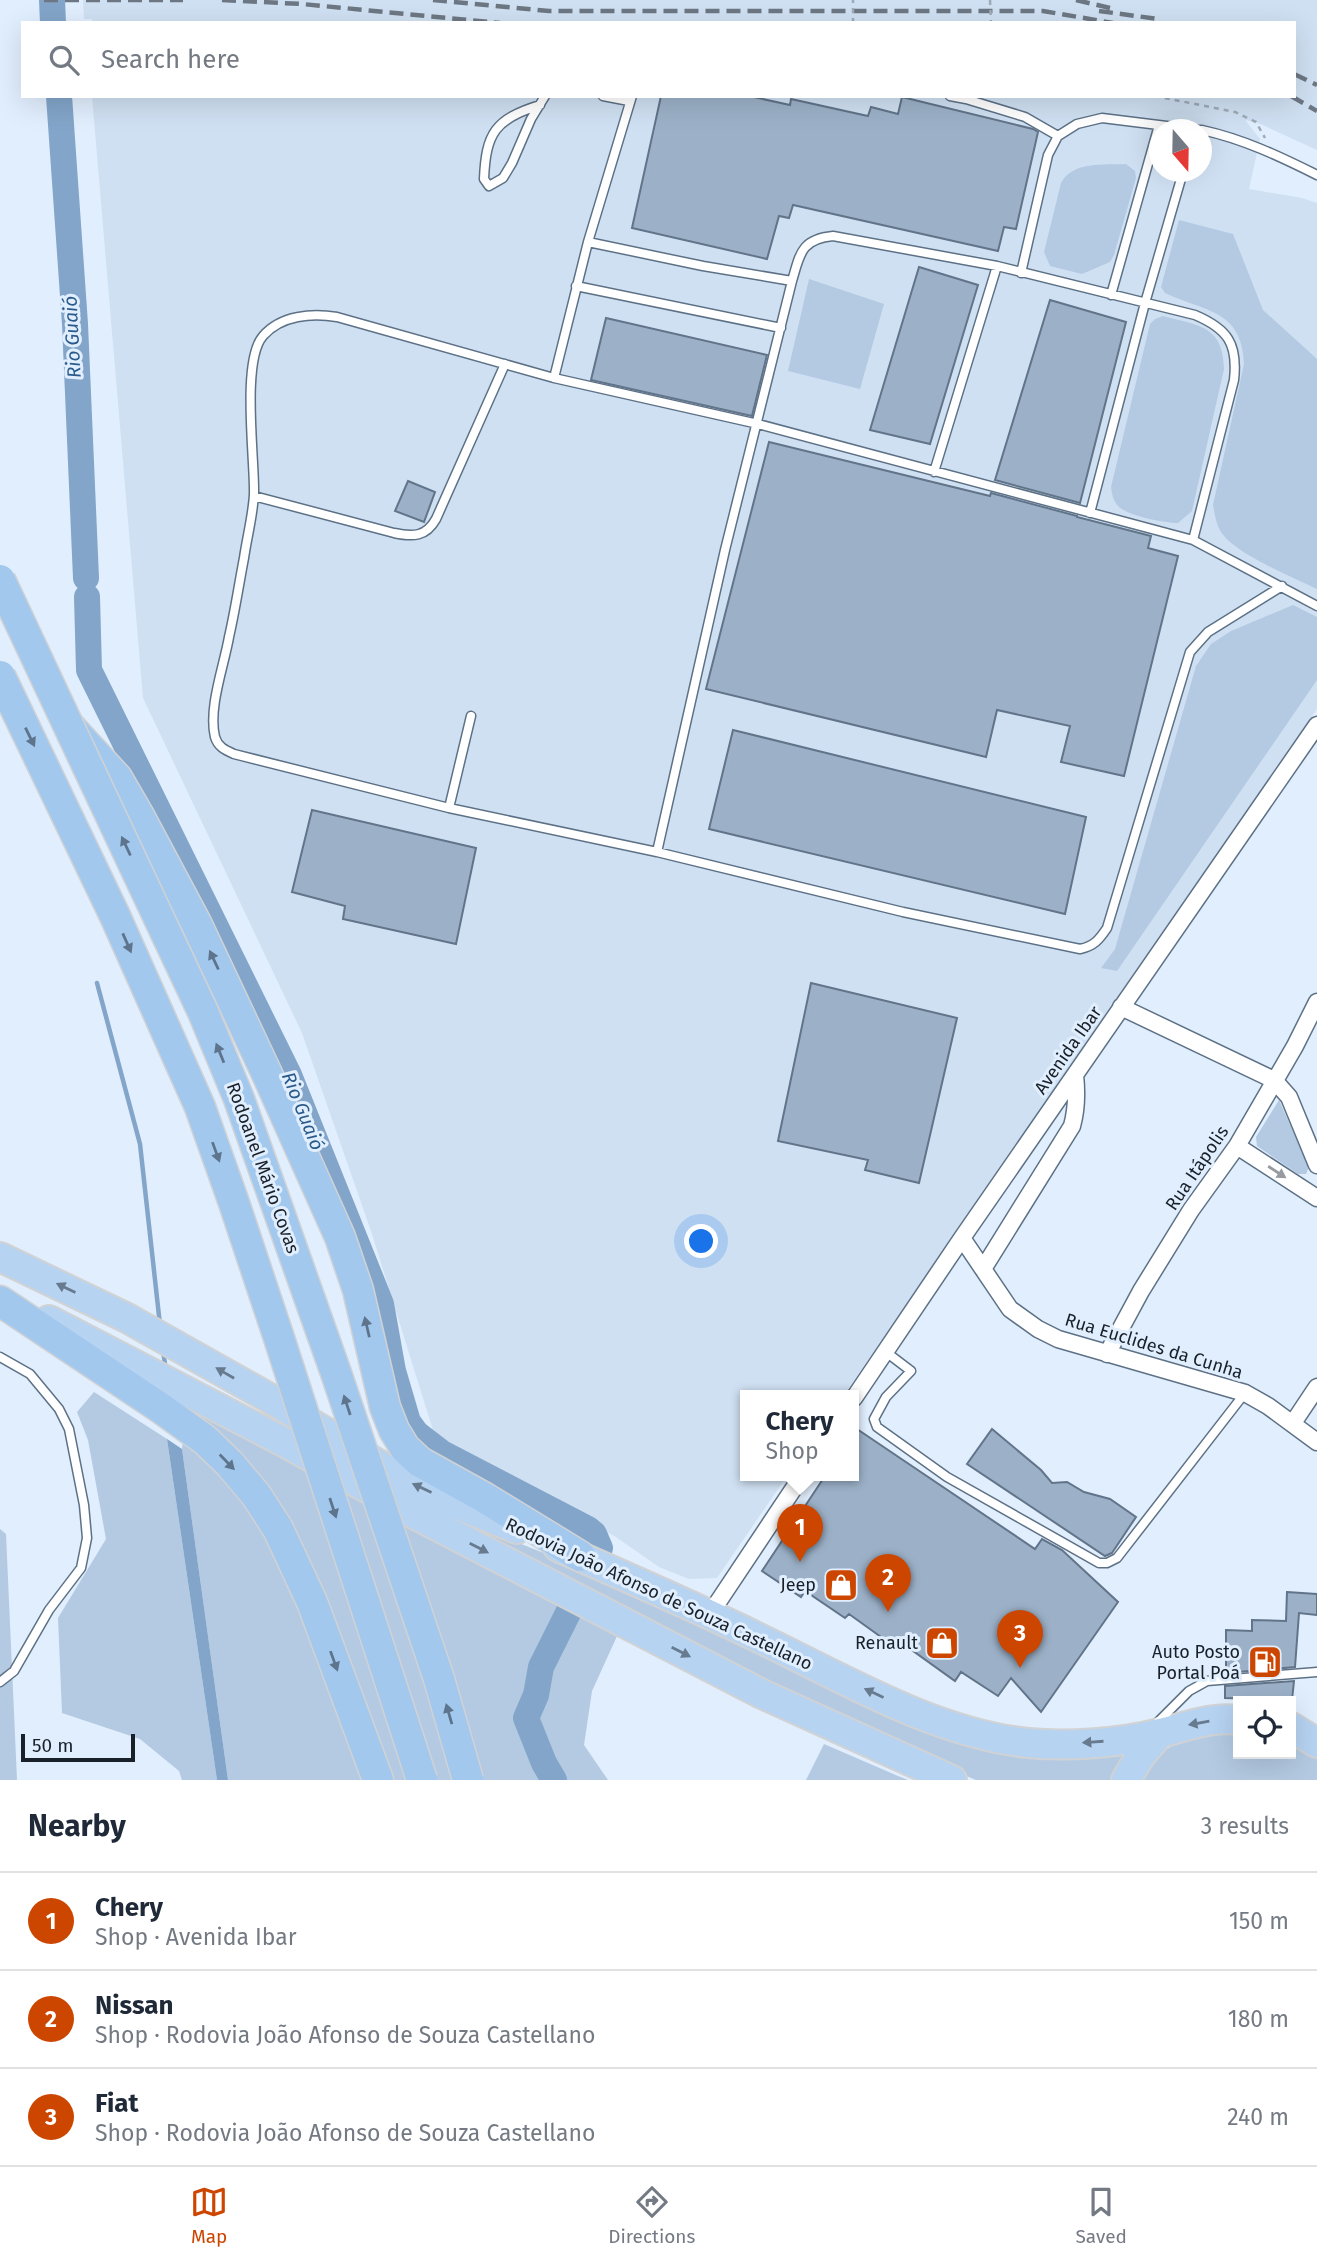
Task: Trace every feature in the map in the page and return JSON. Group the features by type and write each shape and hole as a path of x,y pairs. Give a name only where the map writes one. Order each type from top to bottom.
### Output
{"highway":[{"name":"Rodoanel Mário Covas","path":"0,580 203,1012 239,1099 336,1373 439,1679 468,1780"},
{"path":"0,676 115,916 200,1107 247,1242 422,1780"},
{"path":"70,727 117,778 196,922 340,1237 358,1290 386,1407 394,1430 405,1448 435,1472 485,1498 580,1556"},
{"name":"Rodovia João Afonso de Souza Castellano","path":"0,1257 128,1318 271,1399 399,1477 448,1501 710,1614 897,1704 974,1733 1031,1743 1074,1743 1149,1735 1201,1722 1233,1719"},
{"path":"0,1298 137,1379 230,1464 256,1495 278,1529 312,1601 378,1780"},
{"name":"Rodovia João Afonso de Souza Castellano","path":"137,1379 181,1389 750,1688 952,1780"},
{"path":"1296,1730 1317,1743"},
{"path":"1126,1780 1149,1735"}],"street":[{"name":"Avenida Ibar","path":"859,1391 1317,725"},
{"name":"Rua Itápolis","path":"1107,1354 1141,1291 1191,1210 1237,1146 1295,1046 1317,1002"},
{"path":"1121,1007 1274,1080 1289,1097 1317,1165"},
{"path":"983,1269 1072,1126 1077,1092 1074,1075"},
{"path":"1237,1146 1317,1198"},
{"name":"Rua Euclides da Cunha","path":"962,1238 1010,1309 1021,1318 1058,1339 1245,1393 1293,1423 1317,1443"},
{"path":"1293,1423 1317,1387"},
{"path":"710,1614 799,1481"}],"lane":[{"path":"540,105 520,111 503,121 490,138 484,179 489,186 503,178 544,98"},
{"path":"961,98 1025,117 1058,136"},
{"path":"554,378 588,242 631,99"},
{"path":"1021,272 1048,155 1058,136 1077,124 1102,118 1149,124"},
{"path":"1212,132 1273,153 1317,175"},
{"path":"1111,295 1149,158"},
{"path":"1090,513 1145,303 1181,182"},
{"path":"657,852 725,550 792,281 804,247 816,239 833,236 997,266 1195,315 1213,323 1232,344 1236,362 1234,380 1194,540"},
{"path":"588,242 792,281"},
{"path":"934,472 997,266"},
{"path":"576,286 781,328"},
{"path":"1282,586 1208,632 1190,652 1107,928 1098,941 1080,949 916,915 657,852 449,808 234,754 224,750 219,744 214,725 214,709 254,496 252,375 255,352 262,337 276,324 321,314 554,378 758,424 1194,540 1282,586 1317,606"},
{"path":"254,496 394,533 409,536 425,532 436,519 505,364"},
{"path":"449,808 471,716"},
{"path":"886,1352 911,1371 886,1397 874,1419 877,1427 947,1477 1098,1563 1107,1563 1117,1558 1245,1393"},
{"path":"0,1357 30,1374 59,1409 69,1429 84,1505 87,1538 80,1568 49,1610 14,1671 0,1682"},
{"path":"1149,1735 1157,1723 1189,1691 1207,1681 1317,1672"}],"path":[{"path":"853,0 853,21"},
{"path":"990,0 990,21"},
{"path":"1165,98 1235,112 1256,122 1273,153"}],"shaded area":[{"path":"83,0 1317,0 1317,150 1256,122 1245,120 1260,139 1249,189 1317,203 1317,709 847,1390 740,1390 740,1481 784,1481 717,1578 689,1579 659,1567 616,1537 436,1440 372,1234 302,1033 143,698 92,98 1296,98 1296,21 84,19"},
{"path":"1126,164 1135,171 1136,178 1110,262 1082,274 1050,266 1044,252 1061,183 1066,176 1090,166"},
{"path":"1179,220 1233,234 1263,310 1317,359 1317,589 1239,548 1228,540 1218,526 1213,505 1244,364 1242,346 1229,322 1207,309 1165,293 1161,287"},
{"path":"809,279 884,304 860,389 788,371"},
{"path":"1163,316 1207,330 1214,336 1223,354 1224,369 1192,511 1178,523 1147,518 1124,510 1115,502 1111,487 1150,324"},
{"path":"1293,605 1317,617 1317,680 1117,971 1101,968 1115,949 1196,666 1211,644 1231,631"},
{"path":"1279,1100 1309,1167 1306,1174 1298,1174 1257,1146 1256,1137"},
{"path":"94,1392 167,1439 217,1780 182,1780 179,1771 140,1739 62,1713 58,1618 106,1539 88,1440 77,1412"},
{"path":"178,1400 618,1634 592,1691 584,1745 608,1780 228,1780 182,1449"},
{"path":"167,1439 182,1449 228,1780 217,1780"},
{"path":"398,1495 564,1561 931,1734 992,1752 1034,1758 1076,1759 1136,1753 1119,1780 976,1780 809,1709"},
{"path":"0,1529 6,1534 17,1780 0,1780"},
{"path":"1217,1732 1233,1732 1233,1759 1296,1759 1296,1746 1317,1758 1317,1780 1138,1780 1163,1752 1191,1738"},
{"path":"824,1744 898,1776 908,1780 806,1780"}],"building":[{"path":"661,98 758,98 790,105 791,99 868,116 871,107 898,114 902,98 906,98 1038,132 1016,229 1004,227 998,251 793,205 789,218 779,216 767,259 632,228"},
{"path":"919,267 978,285 930,444 870,430"},
{"path":"1050,300 1126,322 1080,503 995,480"},
{"path":"606,318 767,355 752,416 591,380"},
{"path":"769,442 990,496 991,493 1151,536 1148,548 1178,556 1124,776 1061,762 1070,726 997,710 986,757 706,689"},
{"path":"408,481 435,492 424,522 395,511"},
{"path":"733,730 1086,817 1065,914 709,829"},
{"path":"312,810 476,848 456,944 343,919 345,906 292,892"},
{"path":"811,983 957,1018 919,1183 865,1170 868,1160 778,1141"},
{"path":"992,1429 1041,1470 1052,1483 1067,1482 1084,1492 1110,1499 1136,1517 1112,1553 1105,1556 967,1464"},
{"path":"859,1430 1035,1549 1042,1539 1062,1550 1118,1602 1041,1712 1011,1678 998,1696 961,1672 955,1681 899,1641 895,1647 849,1614 845,1618 805,1591 801,1597 762,1571 822,1481 859,1481"},
{"path":"1287,1592 1317,1594 1317,1615 1299,1613 1295,1667 1226,1673 1226,1630 1252,1631 1252,1620 1286,1621"},
{"path":"1294,1681 1292,1696 1225,1698 1225,1686"}],"waterway":[{"name":"Rio Guaió","path":"52,0 53,21"},
{"name":"Rio Guaió","path":"59,98 75,324 86,578"},
{"name":"Rio Guaió","path":"87,597 89,670 289,1075 381,1304 393,1371 408,1422 416,1433 442,1453 588,1529 594,1534 600,1548"},
{"path":"97,983 140,1144 160,1325"},
{"path":"163,1351 166,1370"},
{"name":"Rio Guaió","path":"554,1780 544,1763 526,1718 536,1695 541,1667 570,1609"}],"railway":[{"path":"44,0 183,0"},
{"path":"222,0 302,4 479,21"},
{"path":"433,0 549,11 1043,11 1101,21"},
{"path":"1076,0 1110,8"},
{"path":"1099,11 1158,19"},
{"path":"1296,75 1317,85"},
{"path":"1294,98 1317,111"}],"place":[{"name":"Chery","path":"800,1562"},
{"name":"Jeep","path":"841,1585"},
{"name":"Nissan","path":"888,1612"},
{"name":"Renault","path":"942,1643"},
{"name":"Auto Posto Portal Poá","path":"1265,1662"},
{"name":"Fiat","path":"1020,1668"}]}
